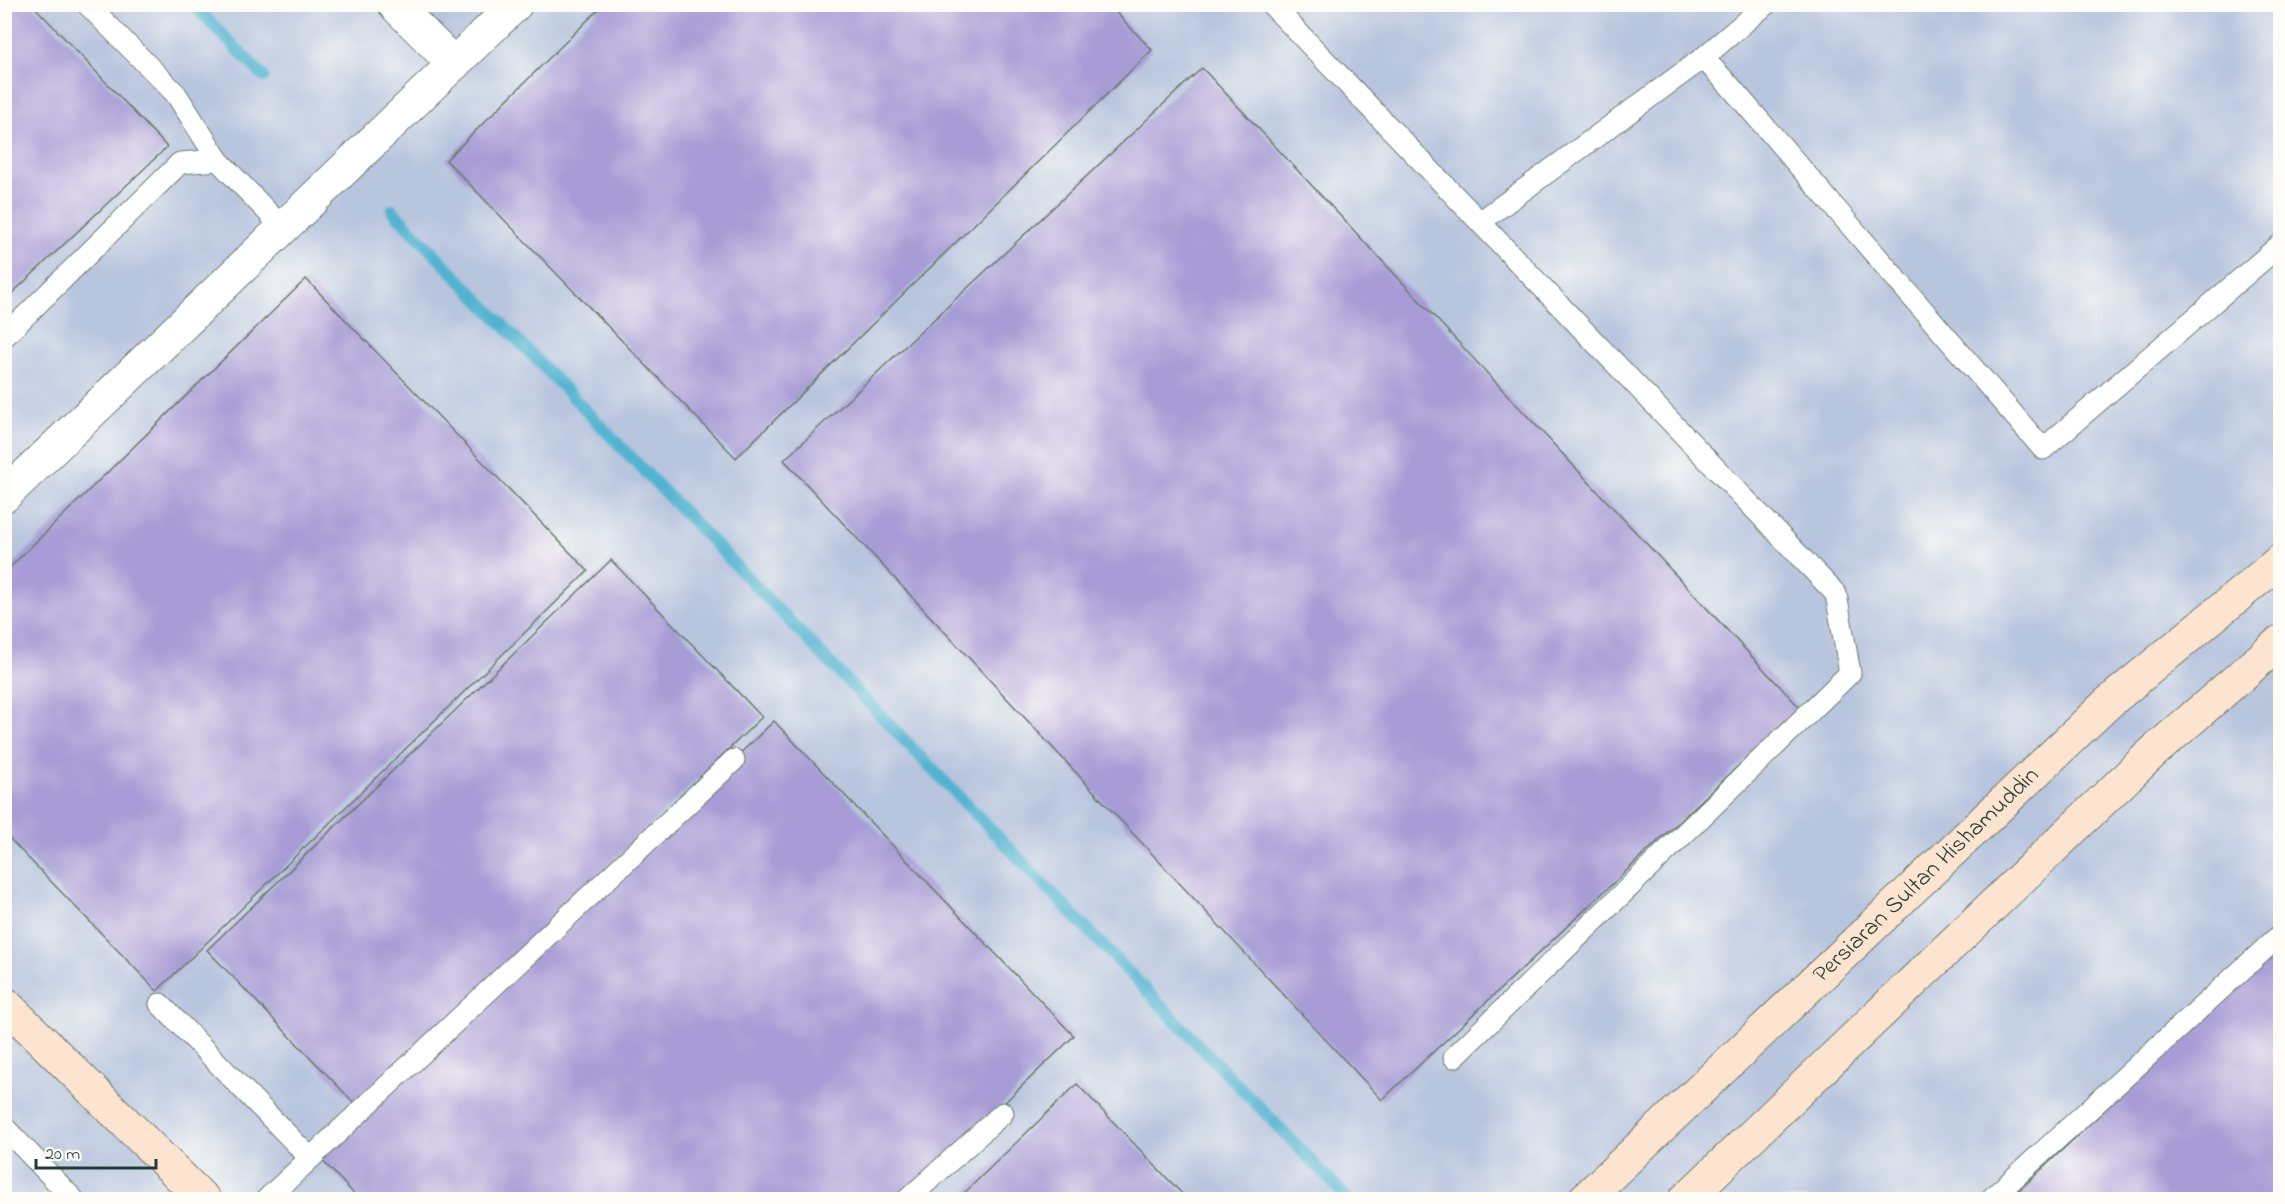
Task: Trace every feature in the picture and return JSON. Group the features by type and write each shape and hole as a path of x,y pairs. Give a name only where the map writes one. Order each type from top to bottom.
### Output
{"street":[{"path":"394,4 454,64"},
{"path":"4,496 516,4"},
{"name":"Persiaran Sultan Hishamuddin","path":"1584,1200 2108,703 2280,561"},
{"path":"1685,1200 2150,755 2280,642"},
{"path":"4,1003 204,1200"}],"lane":[{"path":"87,4 176,94 218,160 282,227"},
{"path":"1271,4 1836,594 1850,673 1454,1057"},
{"path":"1480,222 1703,58 1766,4"},
{"path":"1703,58 1729,85 2043,449 2280,245"},
{"path":"4,337 180,163 218,160"},
{"path":"266,1200 734,760"},
{"path":"1990,1200 2280,935"},
{"path":"160,1004 310,1158"},
{"path":"907,1200 1004,1113"},
{"path":"4,1127 74,1200"}],"shaded area":[{"path":"5,5 2280,5 2280,1199 5,1199"}],"building":[{"path":"4,4 32,4 167,147 4,301"},
{"path":"604,4 1108,4 1152,50 736,458 446,160"},
{"path":"1202,68 1800,708 1382,1100 784,460"},
{"path":"306,279 588,571 157,991 4,833 4,573"},
{"path":"611,560 762,717 358,1107 207,950"},
{"path":"774,721 1074,1036 903,1200 360,1200 318,1156"},
{"path":"2280,945 2280,1200 2009,1200"},
{"path":"1077,1084 1188,1200 957,1200"}],"waterway":[{"path":"193,4 264,77"},
{"path":"392,210 1349,1200"}]}
